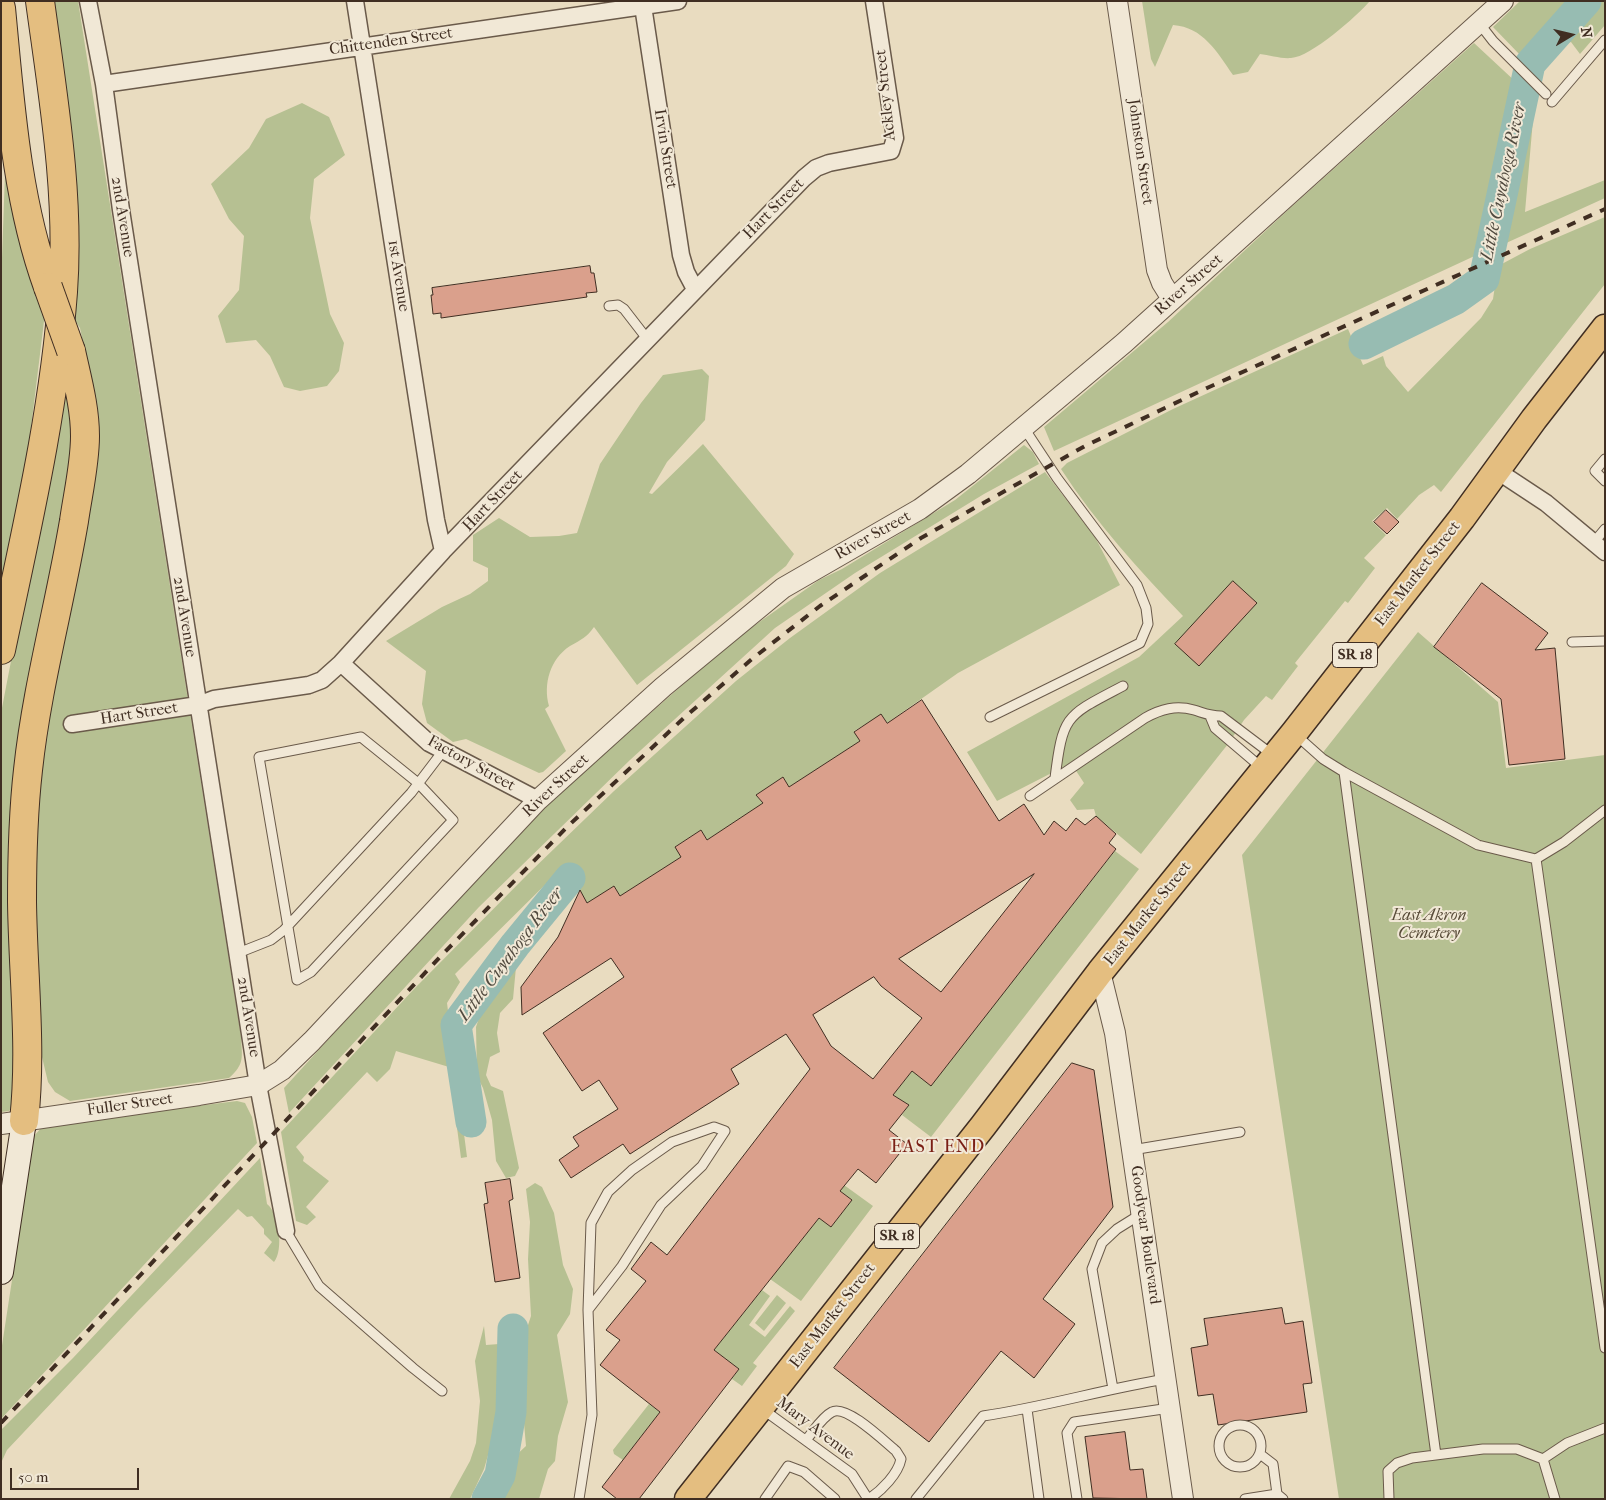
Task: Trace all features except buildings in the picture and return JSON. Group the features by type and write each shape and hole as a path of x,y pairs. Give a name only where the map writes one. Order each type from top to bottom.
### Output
{"highway":[{"path":"1,650 48,421 63,291 63,204 59,139 40,1"},
{"path":"1,8 23,188 37,256 71,351 81,394 85,438 65,574 51,637 28,769 23,846 22,903 29,1050 28,1080 13,1122"}],"main road":[{"name":"East Market Street","path":"688,1499 972,1139 1100,972 1294,733 1462,518 1496,470 1605,328"},
{"path":"1,1272 13,1122"}],"street":[{"name":"2nd Avenue","path":"88,1 104,84 121,210 258,1084 286,1232"},
{"name":"1st Avenue","path":"355,1 434,510 443,551"},
{"name":"Chittenden Street","path":"104,84 678,1"},
{"name":"Ackley Street","path":"854,159 886,154 894,145 895,138 874,1"},
{"name":"Johnston Street","path":"1118,1 1157,270 1172,299"},
{"name":"River Street","path":"258,1084 282,1070 312,1041 538,800 663,687 783,588 920,509 968,474 1124,343 1215,263 1503,1"},
{"name":"Irvin Street","path":"643,6 682,255 686,272 696,289"},
{"name":"Hart Street","path":"72,724 198,705 214,699 309,685 322,680 443,551 804,178 823,166 854,159"},
{"path":"1496,470 1601,541"},
{"name":"Factory Street","path":"340,663 414,730 443,751 538,800"},
{"name":"Goodyear Boulevard","path":"1100,972 1115,1033 1183,1499"},
{"name":"Fuller Street","path":"13,1122 199,1096 258,1084"}],"lane":[{"path":"1480,23 1493,42 1549,98 1605,40"},
{"path":"609,306 618,306 624,309 648,340"},
{"path":"990,716 1140,643 1148,624 1146,608 1137,585 1057,478 1024,428"},
{"path":"1605,459 1595,472 1605,481"},
{"path":"1572,642 1605,641"},
{"path":"1055,778 1060,740 1067,721 1083,707 1123,686"},
{"path":"1030,796 1161,709 1178,707 1210,716 1221,716 1270,763"},
{"path":"1210,716 1215,728 1270,763"},
{"path":"1294,733 1323,759 1344,772 1478,845 1536,859 1564,842 1605,810"},
{"path":"361,737 418,784 453,820 311,972 297,980 259,757 361,737"},
{"path":"238,953 271,940 287,927 418,784 443,751"},
{"path":"1344,772 1436,1455"},
{"path":"1536,859 1605,1348"},
{"path":"579,1499 592,1415 588,1310 591,1223 608,1192 632,1170 672,1142 714,1127 725,1130 702,1166 661,1205 622,1266 588,1310"},
{"path":"1132,1150 1240,1132"},
{"path":"1113,1389 1092,1269 1102,1243 1117,1229 1141,1214"},
{"path":"286,1232 319,1286 442,1391"},
{"path":"916,1499 983,1416 1026,1409 1166,1379"},
{"name":"Mary Avenue","path":"761,1408 852,1474 869,1499"},
{"path":"1076,1499 1067,1433 1074,1422 1170,1408"},
{"path":"1026,1409 1039,1499"},
{"path":"806,1440 830,1413 837,1410 847,1412 896,1451 901,1459 899,1467 876,1494 869,1499"},
{"path":"1237,1425 1252,1428 1260,1440 1260,1454 1252,1465 1239,1468 1232,1466 1226,1463 1219,1451 1220,1438 1230,1427 1237,1425"},
{"path":"1543,1459 1567,1443 1605,1428"},
{"path":"1390,1499 1388,1471 1397,1463 1412,1458 1483,1449 1517,1449 1543,1459"},
{"path":"1245,1499 1280,1496 1273,1464 1260,1454"},
{"path":"1543,1459 1555,1499"},
{"path":"765,1499 788,1466 804,1472 835,1499"}],"green space":[{"path":"54,1 78,1 242,1050 240,1064 229,1078 70,1101 55,1092 48,1082 41,1053 34,916 33,833 47,711 98,461 99,418 80,328 74,319 60,39"},
{"path":"1142,1 1370,1 1345,25 1310,51 1291,58 1260,54 1248,72 1233,75 1215,50 1201,36 1193,30 1173,25 1155,67 1151,59"},
{"path":"1520,1 1570,1 1521,56 1493,27"},
{"path":"1599,1 1605,1 1605,25 1580,54 1571,42 1561,45 1563,38"},
{"path":"1474,43 1517,83 1481,253 1054,451 1044,427 1168,322 1288,210"},
{"path":"1528,94 1536,106 1534,108 1525,212 1605,180 1605,198 1504,244 1515,152 1528,108"},
{"path":"302,103 329,117 345,155 314,179 310,218 330,314 344,343 339,371 327,386 300,391 284,387 270,356 256,340 226,343 218,316 239,290 244,236 229,219 211,184 249,148 266,119"},
{"path":"5,173 16,186 45,313 21,510 1,610 1,286"},
{"path":"1605,217 1605,284 1441,492 1434,485 1419,495 1397,519 1387,508 1372,521 1386,535 1364,558 1375,568 1348,603 1345,601 1295,663 1298,666 1272,700 1266,696 1244,720 1228,744 1141,854 1096,816 1094,809 1077,810 1070,800 1084,783 1071,763 997,801 967,752 1139,657 1183,616 1134,564 1074,489 1061,469 1067,463 1173,409 1348,329 1363,365 1383,356 1386,366 1408,392 1481,318 1493,299 1498,266 1530,249"},
{"path":"702,369 709,376 705,420 667,462 649,493 652,494 703,444 794,554 786,566 637,685 594,627 581,640 563,651 557,658 550,673 547,689 549,706 545,709 566,751 543,772 539,773 466,739 453,742 427,723 422,704 426,671 386,641 442,607 470,594 488,581 488,568 473,561 473,535 499,518 530,537 577,533 600,464 641,403 663,375"},
{"path":"65,381 75,422 74,464 21,733 19,1096 9,1111 1,1112 1,713"},
{"path":"1024,445 1033,452 1039,464 984,494 855,573 775,628 630,760 479,907 289,1113 284,1088 523,826 731,642 819,580 842,569 955,500"},
{"path":"1045,472 1095,537 1120,585 958,673 887,723 881,715 854,731 860,741 789,787 783,777 756,795 763,803 707,840 701,830 676,846 681,857 620,896 614,886 587,903 563,867 455,974 460,982 447,1003 467,1157 461,1158 449,1067 396,1051 390,1069 377,1082 367,1072 296,1147 304,1157 303,1161 329,1181 306,1207 316,1217 307,1225 296,1221 281,1132 414,989 529,873 614,791 736,681 790,638 880,573"},
{"name":"East Akron Cemetery","path":"1418,632 1498,702 1506,768 1605,755 1605,1499 1339,1499 1242,855"},
{"path":"1115,851 1139,869 931,1137 902,1115 909,1105 893,1095 912,1071 931,1085"},
{"path":"516,967 513,999 500,1013 497,1033 500,1052 490,1057 486,1075 491,1086 503,1091 519,1168 515,1176 506,1178 496,1161 492,1120 483,1088 477,1076 476,1027 487,994 497,978"},
{"path":"237,1101 245,1103 252,1117 257,1143 1,1419 1,1352 34,1136 42,1127 53,1124"},
{"path":"260,1158 267,1204 275,1215 279,1232 279,1249 274,1262 264,1253 272,1242 264,1234 264,1229 252,1216 247,1217 238,1209 137,1312 7,1450 1,1463 1,1430 73,1358"},
{"path":"535,1183 542,1187 554,1213 563,1265 573,1289 570,1314 557,1335 568,1402 558,1436 555,1461 548,1469 539,1499 500,1499 512,1459 526,1446 522,1400 524,1373 522,1343 531,1316 528,1259 530,1222 526,1189"},
{"path":"844,1185 873,1206 801,1301 770,1279 819,1218 831,1227 852,1200 840,1191"},
{"path":"762,1290 770,1296 749,1325 765,1337 790,1306 795,1311 753,1363 757,1366 742,1386 732,1379 739,1369 714,1350"},
{"path":"777,1295 786,1303 764,1331 755,1323"},
{"path":"484,1326 486,1345 499,1344 496,1428 484,1469 470,1499 449,1499 470,1461 476,1443 480,1401 475,1361"},
{"path":"649,1404 660,1412 623,1460 614,1454 613,1450"}],"waterway":[{"name":"Little Cuyahoga River","path":"1364,344 1456,299 1484,279 1530,64 1586,1"},
{"name":"Little Cuyahoga River","path":"471,1122 456,1025 515,945 570,878"},
{"name":"Little Cuyahoga River","path":"487,1499 500,1475 511,1412 513,1329"}],"railway":[{"path":"1,1423 440,957 567,827 686,716 752,659 820,606 921,538 1085,446 1207,388 1605,209"}],"district":[{"name":"EAST END","path":"938,1148"}]}
